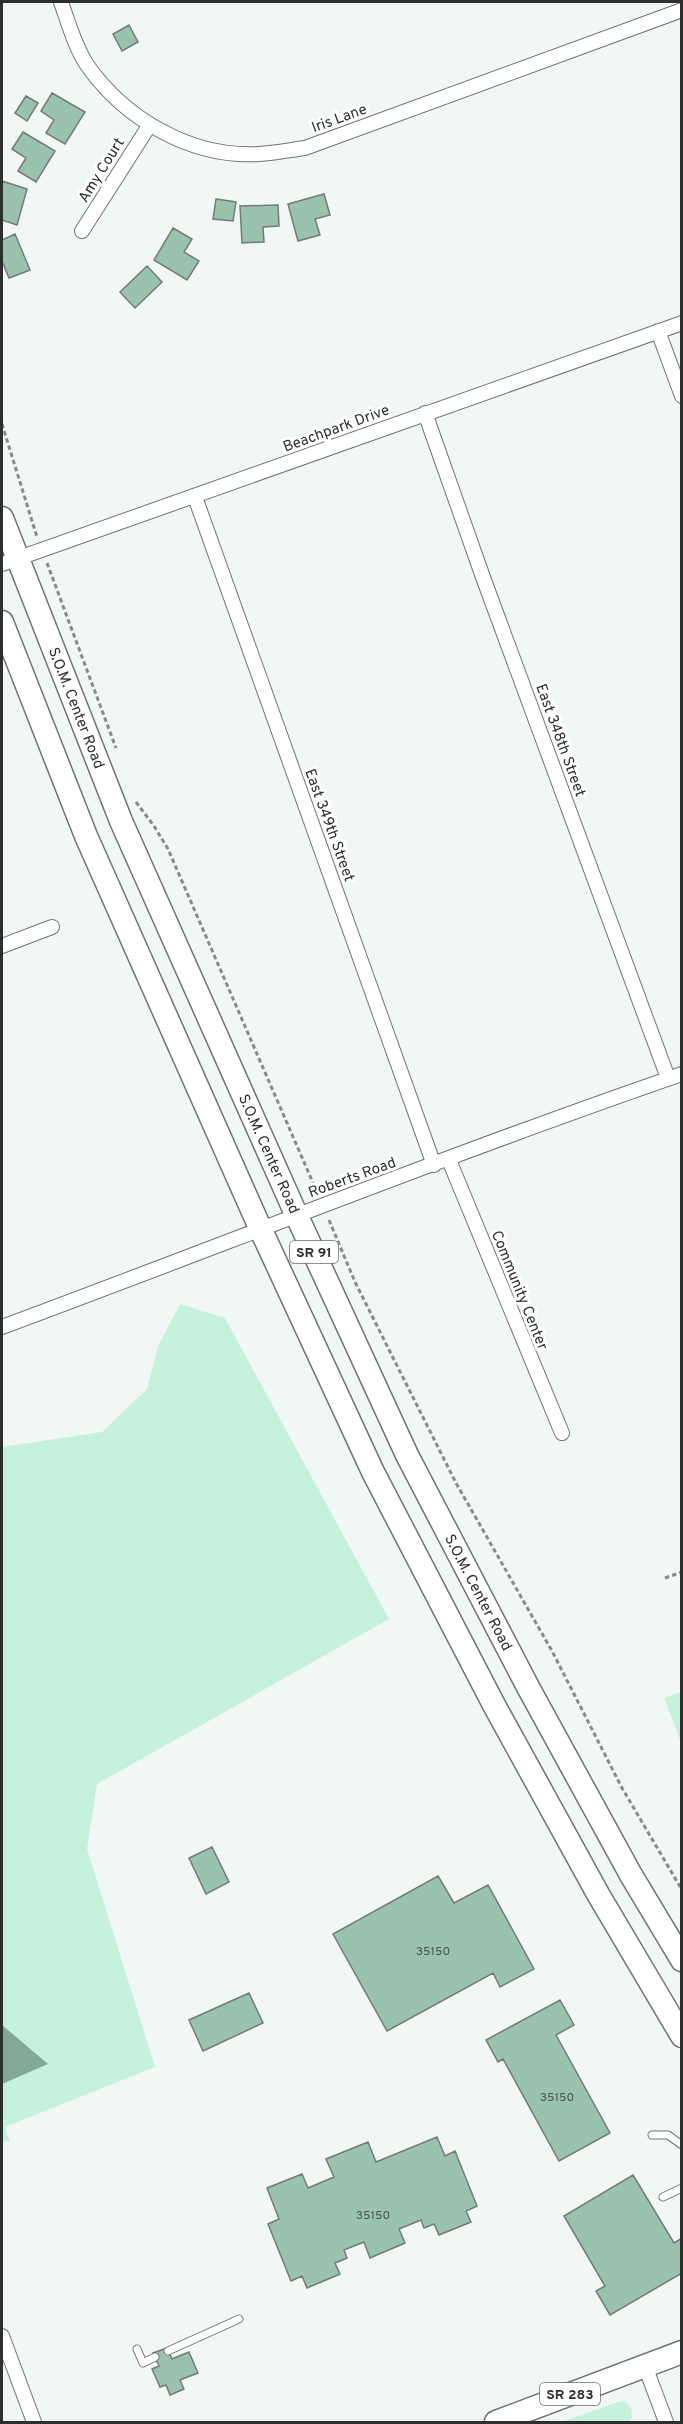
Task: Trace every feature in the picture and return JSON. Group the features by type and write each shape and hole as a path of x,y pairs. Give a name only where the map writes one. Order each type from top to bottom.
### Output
{"main road":[{"name":"S.O.M. Center Road","path":"2,518 10,561 121,821 296,1214 407,1455 528,1687 631,1875 681,1960"},
{"name":"SR 91","path":"2,622 86,836 261,1230 373,1472 477,1673 598,1894 681,2036"},
{"name":"SR 283","path":"496,2422 681,2352"}],"street":[{"name":"Iris Lane","path":"61,2 86,64 126,109 149,126 187,142 224,152 258,154 304,148 681,10"},
{"name":"Amy Court","path":"82,231 149,126"},
{"name":"Beachpark Drive","path":"10,561 681,323"},
{"path":"658,332 681,396"},
{"name":"East 348th Street","path":"425,413 488,591 675,1076"},
{"name":"East 349th Street","path":"195,497 434,1165"},
{"path":"2,946 52,927"},
{"name":"Roberts Road","path":"2,1327 261,1230 296,1214 675,1076"},
{"name":"Community Center","path":"449,1160 562,1433"},
{"path":"2,2336 34,2422"},
{"path":"645,2366 666,2422"}],"lane":[{"path":"652,2135 669,2135 681,2145"},
{"path":"663,2197 681,2188"},
{"path":"168,2351 239,2319"},
{"path":"137,2349 142,2363 155,2357"}],"path":[{"path":"2,424 37,534"},
{"path":"49,566 120,758"},
{"path":"136,802 168,849 316,1188"},
{"path":"327,1217 355,1282 456,1483 552,1651 622,1788 681,1890"},
{"path":"665,1578 681,1572"}],"shaded area":[{"path":"180,1304 225,1318 389,1619 97,1784 87,1849 155,2067 5,2127 10,2141 2,2142 2,2084 48,2064 2,2025 2,1447 102,1432 147,1389 158,1346"},
{"path":"681,1692 681,1742 664,1698"},
{"path":"2,2025 48,2064 2,2084"},
{"path":"624,2400 631,2408 632,2418 628,2422 561,2422"}],"building":[{"path":"129,25 138,42 122,51 113,34"},
{"path":"52,93 85,112 65,144 46,133 54,120 41,111"},
{"path":"26,96 38,103 27,121 15,113"},
{"path":"23,132 55,151 36,182 18,171 26,158 12,149"},
{"path":"2,181 27,189 17,225 2,220"},
{"path":"324,194 330,215 315,219 320,235 298,241 288,204"},
{"path":"216,199 236,202 233,221 213,219"},
{"path":"278,205 279,226 263,227 264,242 242,243 240,206"},
{"path":"173,228 192,239 184,252 199,261 187,280 154,260"},
{"path":"15,234 30,270 9,278 2,261 2,240"},
{"path":"147,266 162,282 135,308 120,292"},
{"path":"212,1847 229,1882 206,1894 189,1858"},
{"path":"438,1876 454,1903 488,1885 534,1969 500,1987 493,1973 387,2031 333,1934"},
{"path":"249,1993 263,2023 203,2051 189,2020"},
{"path":"560,2000 574,2025 556,2035 610,2133 559,2161 503,2059 498,2062 486,2040"},
{"path":"437,2137 445,2156 455,2151 477,2206 466,2211 471,2222 439,2235 434,2224 424,2228 421,2220 399,2229 405,2243 370,2258 364,2242 344,2250 347,2258 335,2263 340,2274 307,2288 302,2276 291,2281 268,2224 279,2219 267,2188 302,2174 308,2188 334,2177 326,2159 368,2142 376,2162"},
{"path":"633,2175 674,2243 682,2238 682,2273 610,2315 596,2291 605,2286 564,2216"},
{"path":"167,2348 172,2359 189,2352 198,2373 180,2380 184,2389 170,2395 166,2385 160,2387 152,2369 159,2366 153,2353"}]}
